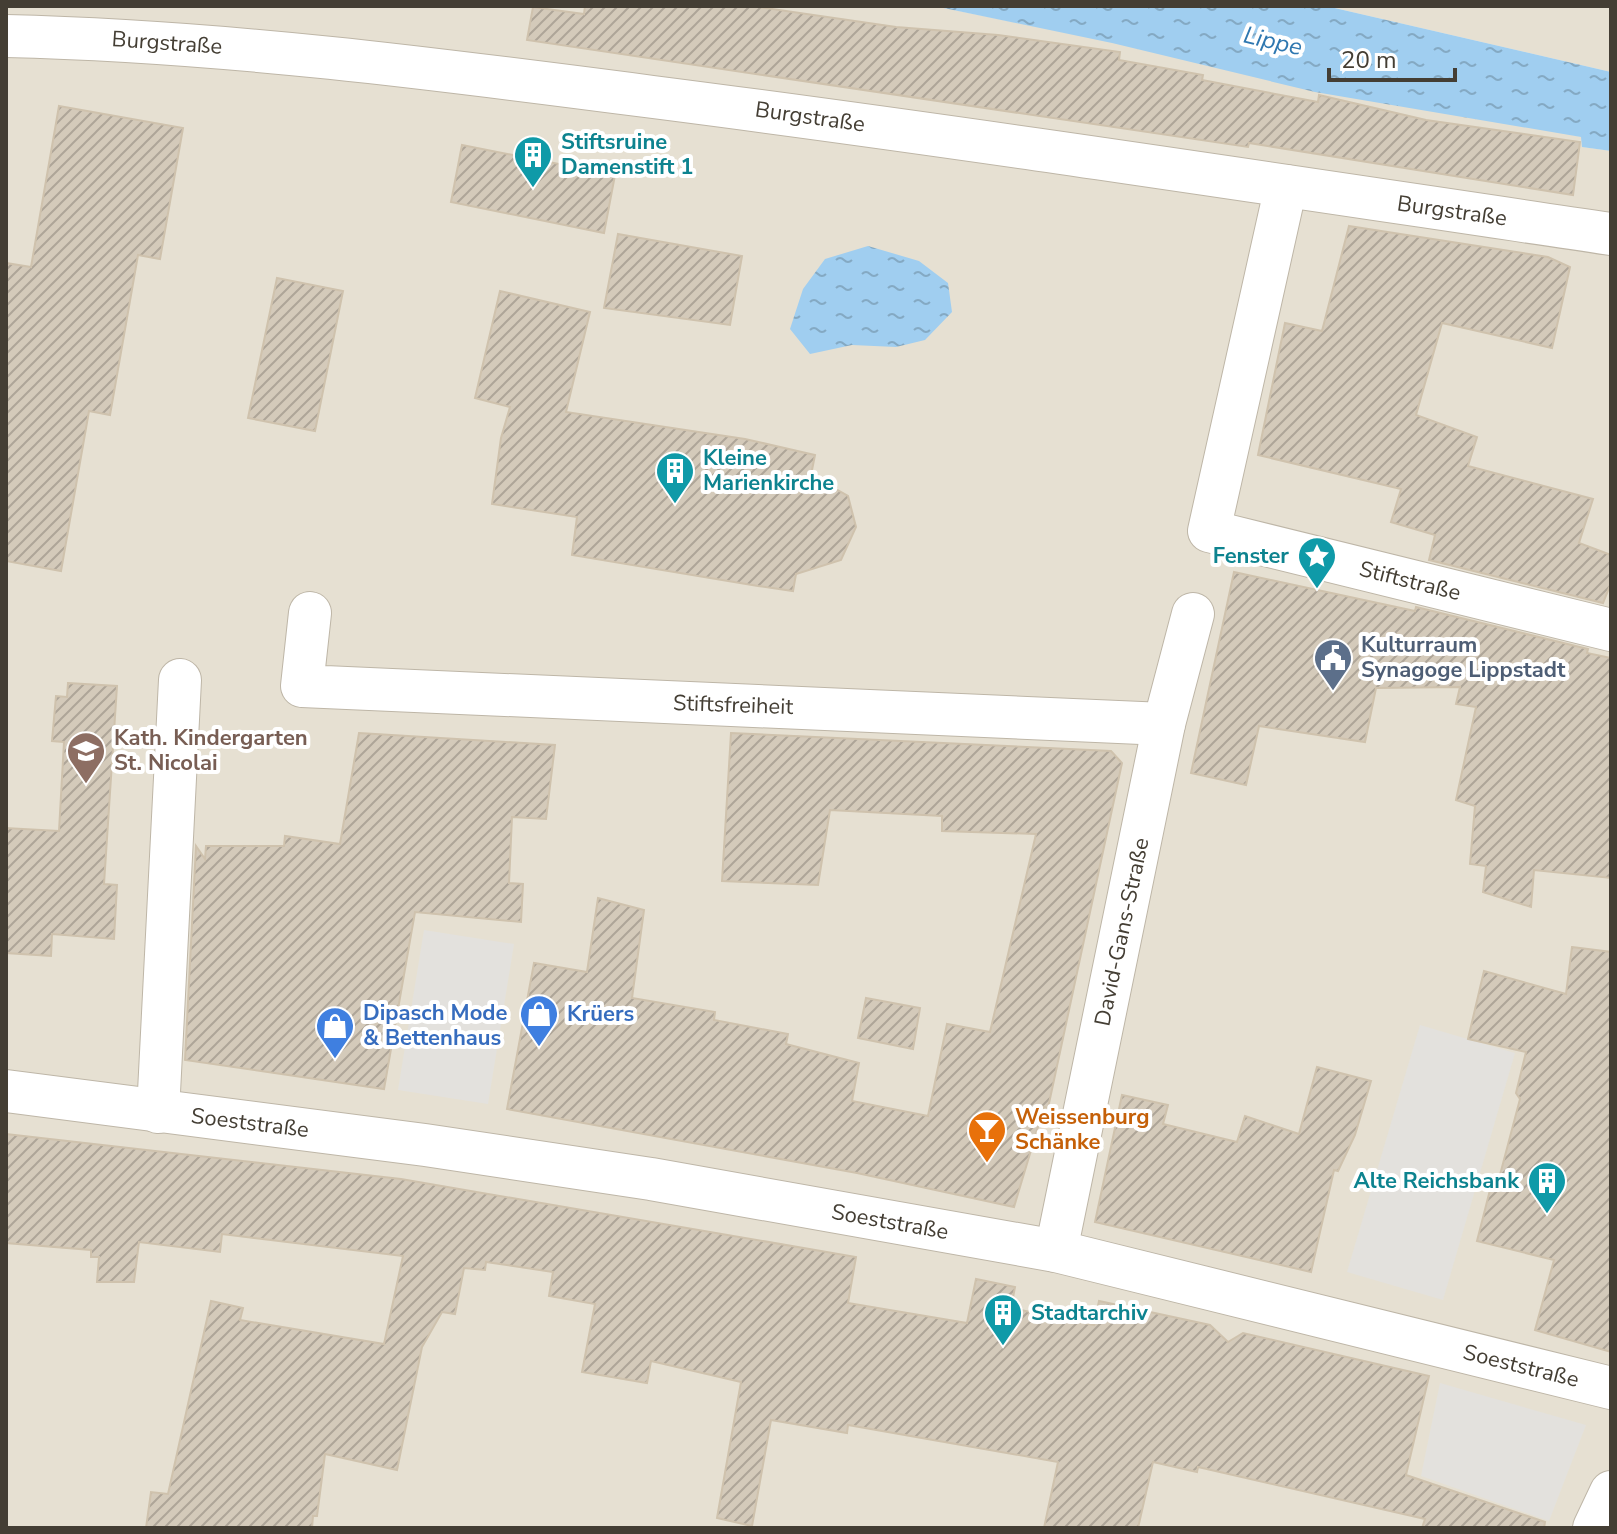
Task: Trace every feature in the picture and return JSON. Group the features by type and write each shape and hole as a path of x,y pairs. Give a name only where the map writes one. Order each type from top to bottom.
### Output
{"street":[{"name":"Burgstraße","path":"6,36 116,38 393,63 836,120 1611,234"},
{"name":"Stiftstraße","path":"1286,186 1209,531 1611,630"},
{"name":"Stiftsfreiheit","path":"310,613 302,686 1164,724"},
{"name":"David-Gans-Straße","path":"1056,1251 1164,724 1193,614"},
{"path":"158,1112 180,680"},
{"name":"Soeststraße","path":"6,1091 425,1145 636,1177 1056,1251 1611,1388"},
{"path":"1594,1528 1611,1492"}],"shaded area":[{"path":"6,6 934,6 1582,137 1583,147 1611,151 1611,1528 6,1528"},
{"path":"1326,6 1611,6 1611,72"},
{"path":"424,930 514,944 488,1104 398,1090"},
{"path":"1420,1025 1515,1053 1443,1300 1347,1272"},
{"path":"1440,1383 1586,1425 1549,1521 1421,1476"}],"water":[{"name":"Lippe","path":"934,6 1326,6 1611,72 1611,151 1582,147 1581,137 1315,92 1112,43"},
{"path":"868,246 919,261 948,283 952,312 925,340 896,347 852,345 810,354 790,329 803,289 825,259"}],"building":[{"path":"585,6 752,6 896,27 998,35 1120,52 1119,60 1203,75 1202,80 1318,102 1319,95 1426,120 1580,142 1573,195 1249,143 1248,147 527,40 533,7 584,14"},
{"path":"59,106 183,128 160,259 138,255 110,415 89,411 61,571 6,561 6,263 31,267"},
{"name":"Stiftsruine Damenstift 1","path":"462,145 615,175 604,233 451,202"},
{"path":"1349,226 1548,257 1570,267 1552,348 1442,323 1416,415 1477,437 1468,466 1593,499 1579,543 1611,555 1611,583 1603,603 1429,560 1435,535 1391,522 1401,489 1258,455 1285,323 1322,331"},
{"path":"618,234 742,256 730,325 604,308"},
{"path":"277,278 343,291 315,431 248,418"},
{"name":"Kleine Marienkirche","path":"500,291 590,312 566,412 745,439 815,455 811,475 848,496 856,527 841,560 796,574 793,591 758,586 572,555 577,517 492,504 501,438 510,407 475,398"},
{"path":"1234,572 1415,611 1416,607 1588,649 1587,653 1611,658 1611,878 1534,870 1531,907 1483,892 1486,866 1470,864 1475,806 1456,800 1476,707 1456,704 1460,687 1376,688 1365,742 1259,726 1246,785 1191,773"},
{"name":"Kath. Kindergarten St. Nicolai","path":"68,683 117,686 104,884 117,885 114,939 52,934 51,956 6,953 6,828 59,831 64,742 52,741 56,696 67,697"},
{"path":"359,733 555,745 546,819 512,817 509,883 523,884 521,922 415,912 384,1089 185,1060 196,846 205,859 206,846 284,846 285,836 340,844"},
{"path":"731,733 1111,751 1122,763 1048,1108 1044,1107 1014,1207 857,1173 507,1109 534,963 587,972 598,898 644,910 632,998 715,1012 714,1020 788,1034 786,1044 859,1063 852,1101 928,1116 947,1024 990,1032 1036,834 942,831 942,816 830,810 818,885 722,881"},
{"name":"Alte Reichsbank","path":"1572,947 1611,952 1611,1352 1535,1330 1554,1260 1477,1241 1491,1186 1496,1190 1520,1099 1516,1093 1526,1052 1468,1039 1484,971 1566,994"},
{"path":"866,998 920,1008 913,1049 858,1038"},
{"path":"1317,1067 1371,1081 1355,1135 1338,1171 1334,1170 1311,1272 1095,1222 1122,1095 1168,1105 1163,1124 1237,1142 1245,1116 1299,1134"},
{"path":"6,1134 401,1179 856,1257 848,1303 967,1323 976,1279 1015,1287 1011,1308 1094,1325 1099,1301 1210,1325 1228,1342 1243,1333 1429,1376 1406,1475 1545,1522 1544,1528 1422,1528 1425,1519 1198,1467 1197,1472 1153,1462 1138,1528 1044,1528 1058,1462 848,1425 847,1433 771,1420 752,1526 717,1518 741,1382 651,1361 647,1383 582,1372 595,1304 549,1296 553,1272 486,1262 485,1270 464,1268 455,1314 442,1312 422,1347 397,1470 325,1454 317,1516 313,1516 312,1528 146,1528 151,1492 168,1494 211,1301 243,1308 240,1320 384,1344 403,1256 222,1234 220,1252 139,1242 134,1282 97,1282 99,1257 91,1257 91,1250 6,1243"}],"place":[{"name":"Stiftsruine Damenstift 1","path":"533,189"},
{"name":"Kleine Marienkirche","path":"675,505"},
{"name":"Fenster","path":"1317,590"},
{"name":"Kulturraum Synagoge Lippstadt","path":"1333,692"},
{"name":"Kath. Kindergarten St. Nicolai","path":"86,785"},
{"name":"Krüers","path":"539,1048"},
{"name":"Dipasch Mode & Bettenhaus","path":"335,1060"},
{"name":"Weissenburg Schänke","path":"987,1164"},
{"name":"Alte Reichsbank","path":"1547,1215"},
{"name":"Stadtarchiv","path":"1003,1347"}]}
